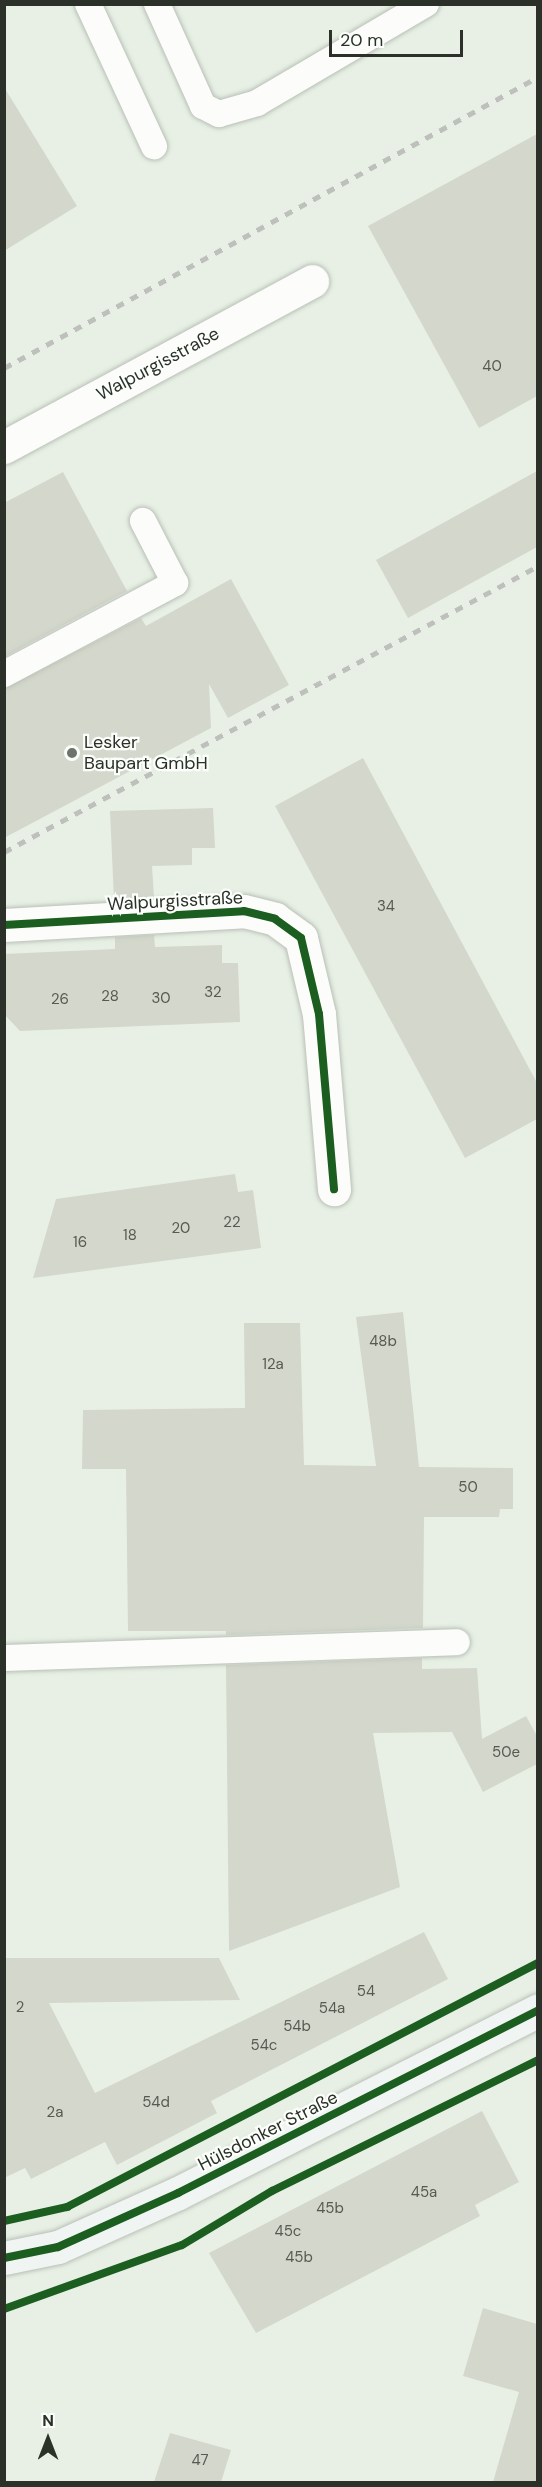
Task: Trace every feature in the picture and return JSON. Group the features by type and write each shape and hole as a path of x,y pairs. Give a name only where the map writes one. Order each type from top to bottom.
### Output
{"street":[{"name":"Walpurgisstraße","path":"4,447 312,281"},
{"name":"Walpurgisstraße","path":"4,926 244,911 274,919 301,938 320,1014 334,1189"},
{"name":"Hülsdonker Straße","path":"4,2258 58,2247 178,2193 537,2010"}],"lane":[{"path":"88,4 154,146"},
{"path":"157,4 203,106 219,114 257,103 426,4"},
{"path":"4,674 175,583 143,521"},
{"path":"4,1659 457,1642"}],"building":[{"path":"4,87 77,206 4,251"},
{"path":"537,134 537,396 479,428 368,226"},
{"path":"537,471 537,547 408,618 376,560"},
{"path":"63,472 127,591 4,657 4,503"},
{"path":"231,579 289,685 228,718 209,684 211,728 4,838 4,689 141,618 146,626"},
{"path":"363,758 537,1083 537,1119 465,1158 275,806"},
{"path":"213,808 215,848 192,848 192,865 152,866 154,897 114,900 110,811"},
{"path":"154,935 155,947 222,945 222,963 238,963 240,1022 20,1031 4,1014 4,954 115,949 115,937"},
{"path":"235,1174 238,1192 253,1190 261,1248 33,1278 56,1199"},
{"path":"403,1312 419,1467 513,1468 513,1509 500,1509 499,1517 424,1517 423,1628 226,1635 226,1631 128,1631 126,1469 82,1469 83,1410 245,1408 244,1323 300,1323 304,1465 376,1466 356,1317"},
{"path":"422,1658 422,1669 477,1668 482,1739 526,1716 537,1736 537,1764 483,1792 452,1732 373,1733 400,1887 229,1951 226,1665"},
{"path":"424,1932 448,1979 211,2101 217,2113 117,2165 105,2142 31,2179 25,2168 4,2178 4,1958 219,1958 240,2000 49,2003 95,2093"},
{"path":"482,2111 519,2182 475,2205 480,2216 256,2333 209,2253"},
{"path":"483,2308 537,2324 537,2482 493,2482 519,2392 463,2376"},
{"path":"170,2433 231,2450 221,2482 154,2482"}],"railway":[{"path":"4,368 538,77"},
{"path":"4,852 538,566"}],"cycle path":[{"path":"4,925 244,911 275,919 301,938 319,1014 334,1189"},
{"path":"4,2221 67,2207 538,1963"},
{"path":"4,2258 58,2247 178,2193 538,2010"},
{"path":"4,2309 182,2245 272,2191 538,2060"}],"place":[{"name":"Lesker Baupart GmbH","path":"72,753"}]}
